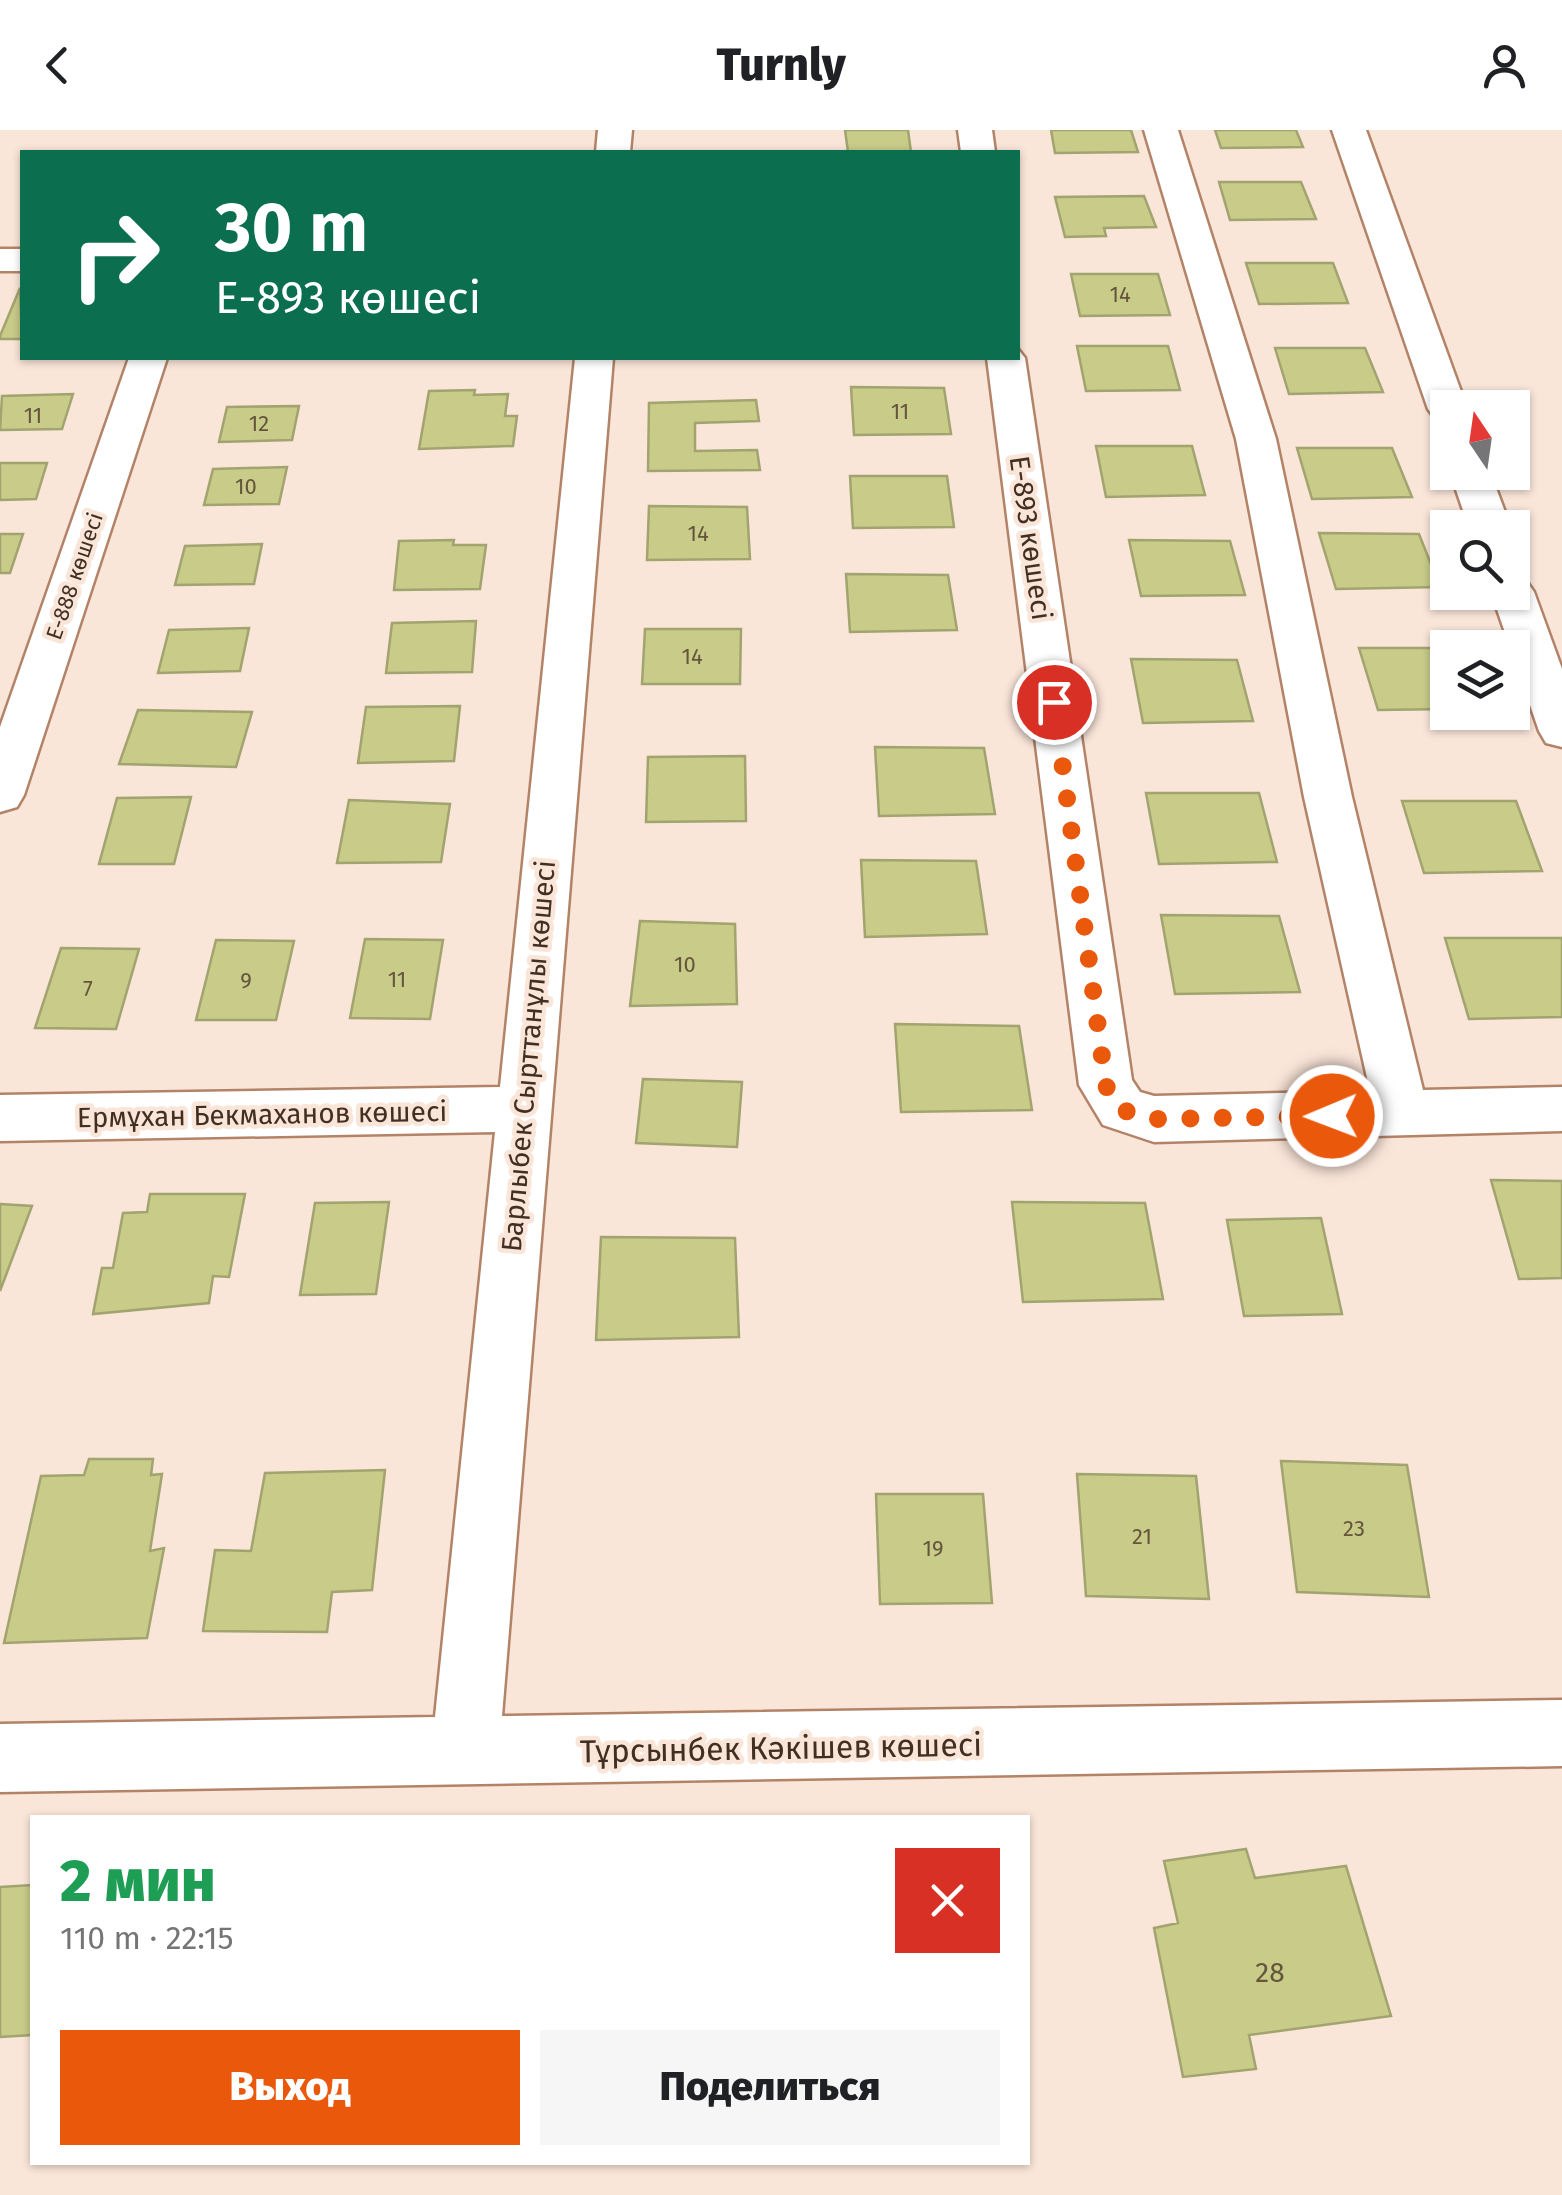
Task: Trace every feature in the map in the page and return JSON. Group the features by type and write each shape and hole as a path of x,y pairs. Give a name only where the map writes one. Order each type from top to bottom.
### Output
{"street":[{"path":"1161,130 1256,439 1328,798 1402,1115"},
{"path":"1349,130 1441,390"},
{"name":"Е-888 көшесі","path":"0,795 147,360"},
{"name":"Барлыбек Сырттанұлы көшесі","path":"465,1754 594,360"},
{"name":"Е-893 көшесі","path":"1006,360 1106,1086 1122,1110 1154,1119 1562,1109"},
{"path":"1518,610 1562,732"},
{"name":"Ермұхан Бекмаханов көшесі","path":"0,1118 523,1109"},
{"name":"Тұрсынбек Кәкішев көшесі","path":"0,1758 465,1754 1562,1733"}],"building":[{"path":"845,130 908,130 911,150 848,150"},
{"path":"1051,130 1131,130 1138,152 1055,153"},
{"path":"1215,130 1296,130 1303,147 1221,148"},
{"path":"1219,182 1301,182 1316,219 1230,220"},
{"path":"1144,196 1156,227 1104,228 1106,236 1065,237 1055,197"},
{"path":"1246,263 1333,263 1348,303 1259,304"},
{"path":"1071,274 1158,274 1170,315 1080,316"},
{"path":"20,288 20,339 0,336"},
{"path":"1077,346 1168,346 1180,390 1086,391"},
{"path":"1275,348 1365,348 1383,392 1289,394"},
{"path":"851,387 944,388 951,434 854,435"},
{"path":"475,390 474,395 508,394 505,416 517,416 513,446 419,449 429,391"},
{"path":"73,394 62,429 0,430 2,396"},
{"path":"756,400 759,421 695,423 695,451 757,450 760,470 648,471 649,403"},
{"path":"299,406 292,440 219,442 227,407"},
{"path":"1096,446 1192,446 1205,495 1106,497"},
{"path":"1297,448 1392,448 1412,497 1312,499"},
{"path":"0,463 47,463 36,499 0,500"},
{"path":"287,467 279,504 204,505 213,469"},
{"path":"850,476 947,476 954,527 853,528"},
{"path":"649,506 747,507 750,559 647,560"},
{"path":"1319,533 1419,534 1430,562 1430,587 1336,589"},
{"path":"0,534 23,534 10,573 0,573"},
{"path":"454,540 453,545 486,545 480,589 394,590 399,541"},
{"path":"1129,540 1230,541 1245,595 1141,596"},
{"path":"262,544 254,584 175,585 185,546"},
{"path":"846,574 948,575 957,630 850,632"},
{"path":"476,621 472,672 386,673 392,623"},
{"path":"249,628 240,671 158,673 169,630"},
{"path":"645,629 741,629 740,684 642,684"},
{"path":"1359,648 1430,648 1430,709 1378,710"},
{"path":"1131,659 1237,660 1253,721 1143,723"},
{"path":"460,706 454,761 358,763 366,707"},
{"path":"138,710 252,712 236,767 119,764"},
{"path":"875,747 984,748 995,814 879,816"},
{"path":"745,756 746,821 646,822 648,757"},
{"path":"1146,793 1259,793 1277,862 1159,864"},
{"path":"191,797 174,864 99,864 117,798"},
{"path":"349,800 450,804 441,862 337,863"},
{"path":"1402,801 1516,801 1542,871 1424,873"},
{"path":"861,860 976,861 987,934 865,937"},
{"path":"1161,915 1279,916 1300,992 1175,994"},
{"path":"640,921 735,924 737,1004 630,1006"},
{"path":"1445,938 1562,938 1562,1017 1469,1019"},
{"path":"365,939 443,940 430,1019 350,1018"},
{"path":"216,940 294,941 276,1020 196,1020"},
{"path":"61,948 139,949 116,1029 35,1028"},
{"path":"895,1024 1019,1026 1032,1110 901,1112"},
{"path":"643,1079 742,1082 737,1147 636,1143"},
{"path":"1491,1180 1562,1181 1562,1278 1519,1279"},
{"path":"150,1194 245,1194 229,1277 213,1276 209,1303 93,1314 102,1268 113,1268 123,1213 147,1212"},
{"path":"389,1202 376,1294 300,1295 315,1203"},
{"path":"1012,1202 1145,1203 1163,1299 1023,1302"},
{"path":"0,1204 32,1206 0,1291"},
{"path":"1321,1218 1342,1314 1244,1316 1227,1220"},
{"path":"601,1237 735,1238 739,1337 596,1340"},
{"path":"89,1459 153,1459 151,1475 162,1474 150,1551 164,1548 147,1638 4,1643 41,1476 84,1475"},
{"path":"1281,1461 1407,1465 1429,1597 1297,1592"},
{"path":"385,1470 372,1590 332,1592 327,1632 203,1631 215,1550 251,1551 265,1473"},
{"path":"1077,1474 1196,1476 1209,1599 1086,1596"},
{"path":"876,1494 983,1494 992,1603 880,1604"},
{"path":"1246,1849 1255,1878 1346,1866 1391,2016 1249,2035 1256,2069 1183,2077 1154,1928 1178,1923 1164,1861"},
{"path":"30,1885 30,2035 0,2037 0,1887"}],"route":[{"path":"1054,702 1106,1086 1122,1110 1154,1119 1332,1116"}]}
